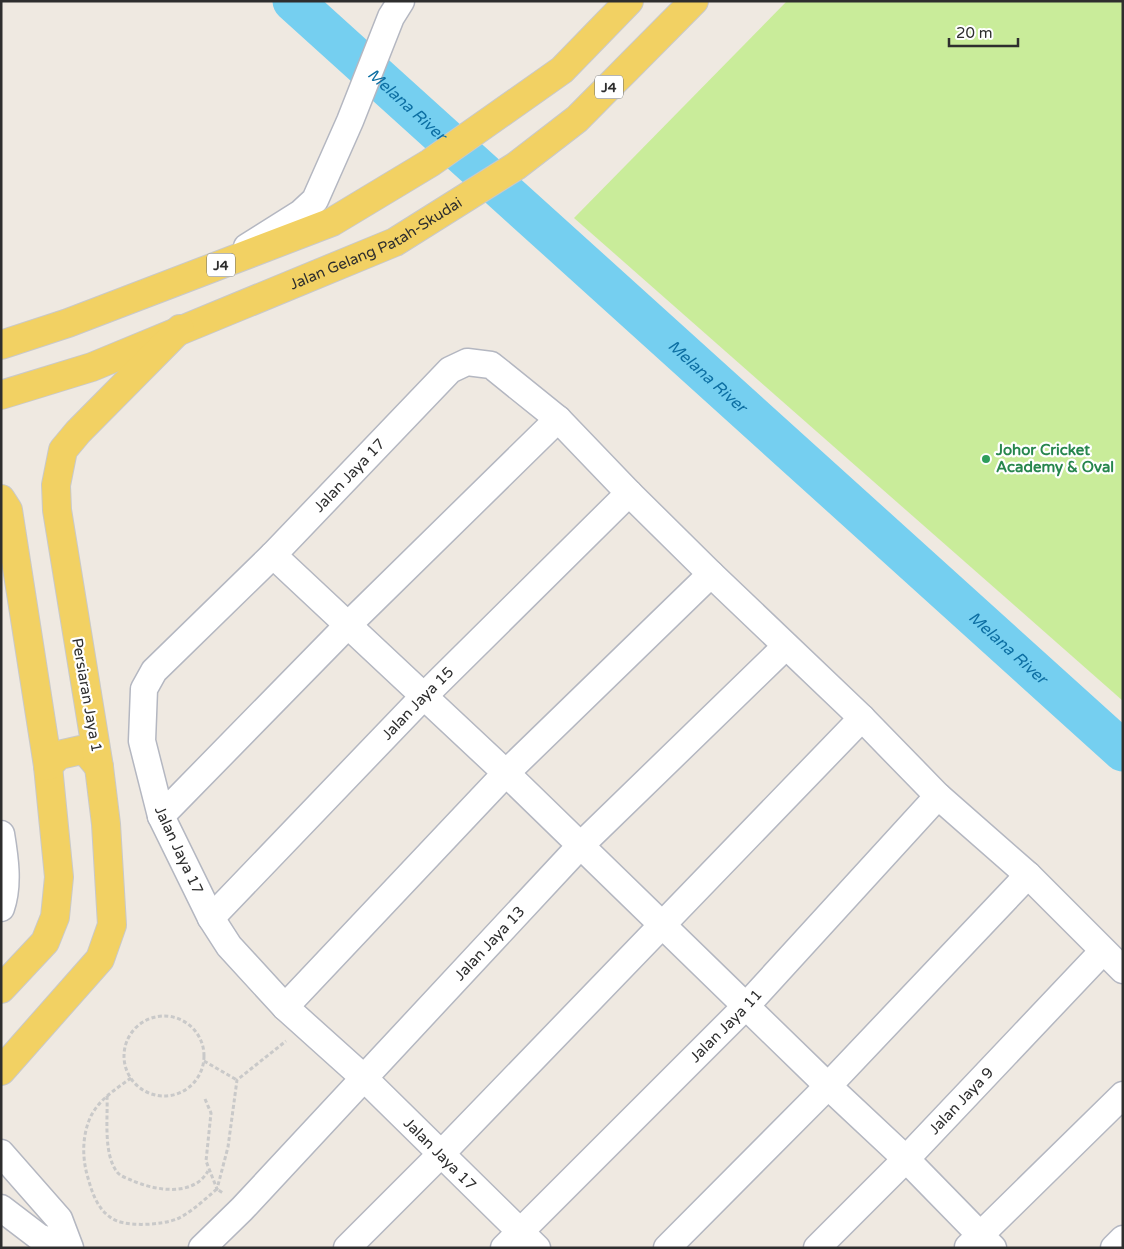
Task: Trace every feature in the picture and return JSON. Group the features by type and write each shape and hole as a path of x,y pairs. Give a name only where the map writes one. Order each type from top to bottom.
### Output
{"main road":[{"name":"J4","path":"1,345 68,324 332,222 430,163 562,70 629,1"},
{"name":"Jalan Gelang Patah-Skudai","path":"1,395 92,367 180,329 395,242 516,166 577,119 694,1"},
{"name":"Persiaran Jaya 1","path":"1,1071 100,959 112,925 106,824 99,767 58,520 56,485 64,450 78,432 180,329"},
{"path":"1,499 8,510 48,766 59,878 55,917 45,942 1,989"},
{"path":"48,766 58,755 81,750 89,755 99,767"}],"street":[{"path":"215,267 301,213 315,200 396,9"},
{"name":"Jalan Jaya 17","path":"520,1242 440,1154 364,1078 285,1007 229,946 211,918 161,816 142,741 144,689 154,671 273,555 450,370 467,362 482,362 499,369 558,419"},
{"path":"161,816 347,626 558,419 629,493 862,718 938,796 1028,875 1123,970"},
{"name":"Jalan Jaya 15","path":"211,918 423,697 629,493"},
{"path":"273,555 506,773 828,1086 906,1159 980,1244 1123,1095"},
{"path":"285,1007 506,773 711,574"},
{"name":"Jalan Jaya 13","path":"202,1248 242,1209 580,846 786,646"},
{"path":"347,1248 862,718"},
{"name":"Jalan Jaya 11","path":"520,1242 746,1005 938,796"},
{"path":"1,834 4,852 5,888 1,908"},
{"path":"667,1248 828,1086 1028,875"},
{"name":"Jalan Jaya 9","path":"817,1248 906,1159 1103,951"},
{"path":"1,1153 59,1220 70,1248"},
{"path":"1,1208 40,1236 65,1248"},
{"path":"1114,1248 1123,1239"}],"path":[{"path":"169,1017 188,1024 200,1041 204,1061 200,1074 192,1085 181,1092 167,1096 153,1094 141,1088 131,1078 124,1056 126,1044 140,1025 150,1019 169,1017"},
{"path":"131,1078 107,1096 91,1117 84,1139 84,1164 93,1197 110,1218 133,1224 155,1224 177,1219 217,1189 228,1147 237,1080 305,1025"},
{"path":"204,1061 237,1080"},
{"path":"107,1096 111,1159 118,1174 157,1190 171,1190 197,1182 205,1177 208,1170"},
{"path":"205,1099 211,1113 206,1151 208,1170 217,1189 242,1209"}],"green space":[{"name":"Johor Cricket Academy & Oval","path":"787,1 1123,1 1123,701 574,218"}],"waterway":[{"name":"Melana River","path":"293,1 1123,751"}],"place":[{"name":"Johor Cricket Academy & Oval","path":"986,459"}]}
